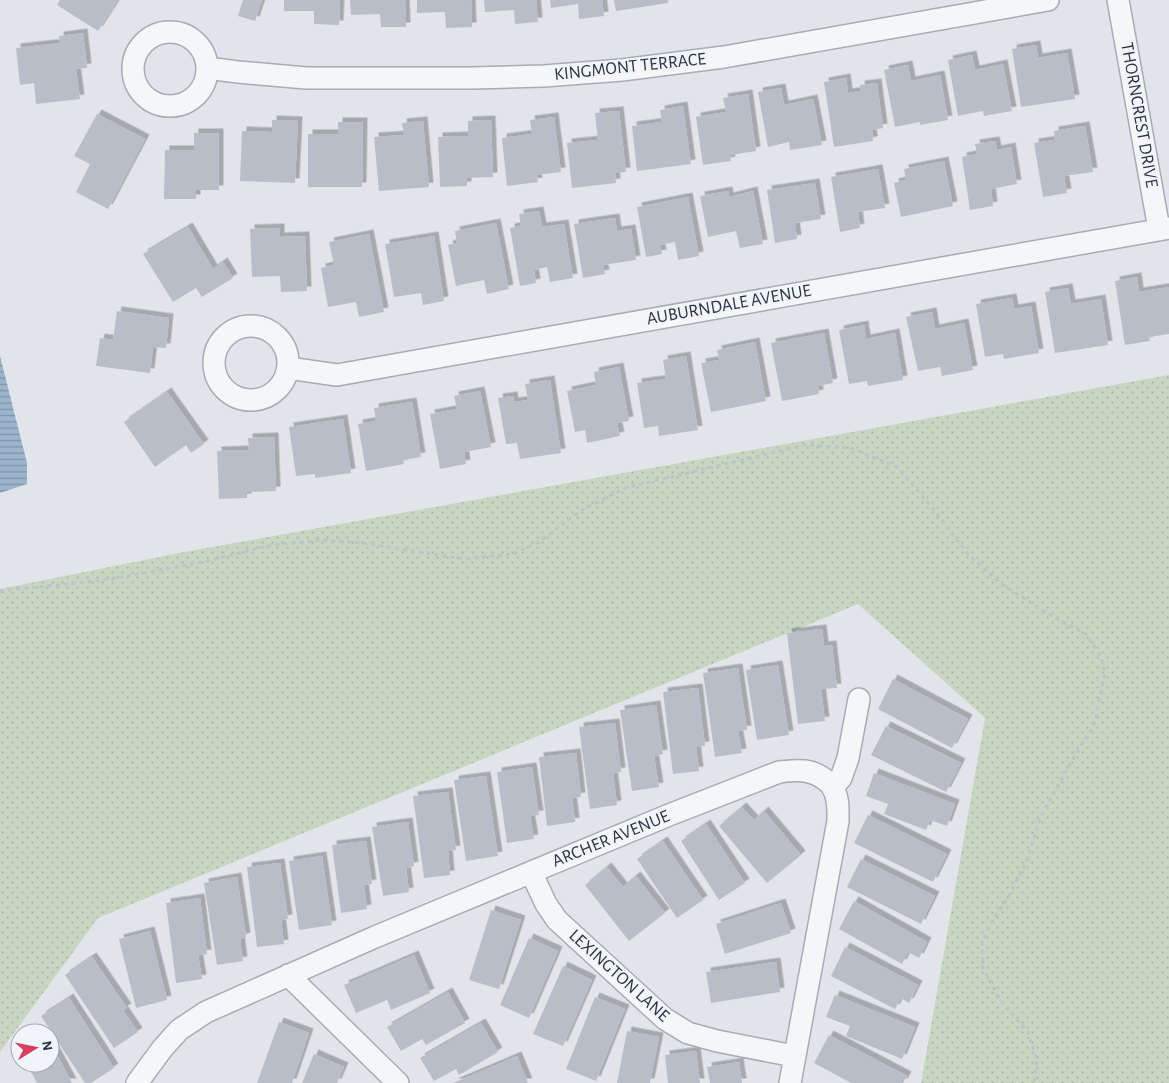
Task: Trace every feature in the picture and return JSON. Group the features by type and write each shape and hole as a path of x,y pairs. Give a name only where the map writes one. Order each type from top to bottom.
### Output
{"street":[{"name":"KINGMONT TERRACE","path":"207,68 306,78 472,78 544,76 622,70 724,57 1048,0"},
{"name":"THORNCREST DRIVE","path":"1118,0 1164,229"},
{"name":"AUBURNDALE AVENUE","path":"288,368 337,375 1164,229"},
{"path":"790,1083 838,821 837,800 833,787 841,778 848,758 859,699"},
{"name":"ARCHER AVENUE","path":"137,1083 162,1049 179,1030 206,1012 374,937 669,815 779,772 808,770 833,787"},
{"name":"LEXINGTON LANE","path":"531,872 546,904 557,920 664,1020 688,1033 717,1041 794,1056"},
{"path":"288,975 398,1083"}],"path":[{"path":"0,591 105,580 208,561 271,545 323,540 363,543 464,558 513,554 539,542 580,511 625,488 805,445 851,448 896,467 931,506 968,554 1000,583 1055,618 1086,634 1101,657 1105,673 1094,725 1041,816 1027,860 1009,896 991,923 982,942 983,968 1000,1000 1028,1032 1037,1060 1034,1083"}],"green space":[{"path":"1169,375 1169,1083 921,1083 985,718 858,604 98,918 21,1023 10,1023 10,1038 0,1052 0,589 179,553"}],"water":[{"path":"0,356 27,463 27,484 0,493"}],"building":[{"path":"60,0 118,0 98,31 57,5"},
{"path":"243,0 262,0 255,21 238,16"},
{"path":"284,0 340,0 339,25 314,24 314,11 284,11"},
{"path":"350,0 405,0 406,27 381,27 380,14 351,15"},
{"path":"417,0 471,0 472,27 446,28 445,12 417,13"},
{"path":"484,0 536,0 538,22 515,24 514,10 485,12"},
{"path":"550,0 602,0 604,16 579,19 578,4 551,8"},
{"path":"614,0 668,0 668,3 616,11"},
{"path":"83,33 87,68 76,69 80,99 36,104 34,83 20,85 16,48 60,43 59,36"},
{"path":"1036,45 1038,58 1067,53 1075,99 1021,107 1012,49"},
{"path":"972,55 975,70 1003,64 1012,111 984,116 983,111 958,116 948,60"},
{"path":"908,65 911,81 940,75 948,120 920,125 920,122 895,127 884,70"},
{"path":"846,78 848,93 861,91 860,85 877,83 883,128 872,130 873,141 834,147 824,82"},
{"path":"781,88 784,105 813,99 822,145 790,150 789,142 768,147 758,92"},
{"path":"748,94 756,151 730,155 731,161 703,165 696,117 726,112 723,98"},
{"path":"683,106 691,164 637,171 632,126 662,122 660,110"},
{"path":"619,111 626,172 615,173 616,183 572,188 567,143 598,140 595,113"},
{"path":"97,114 145,139 108,209 76,192 90,164 74,156"},
{"path":"554,117 561,172 537,175 538,182 507,186 502,138 532,134 530,120"},
{"path":"272,120 298,121 295,183 240,181 242,131 272,132"},
{"path":"491,120 493,177 467,178 467,186 440,187 438,137 468,136 468,121"},
{"path":"423,121 429,187 379,191 374,137 404,135 402,123"},
{"path":"338,122 363,122 362,187 308,187 308,134 338,134"},
{"path":"1085,126 1093,172 1064,176 1067,193 1043,197 1034,143 1055,140 1054,131"},
{"path":"194,133 219,133 219,190 196,190 196,199 164,199 165,150 194,150"},
{"path":"995,141 997,150 1011,147 1017,184 991,189 993,206 970,210 962,157 977,154 975,144"},
{"path":"944,161 953,206 901,217 894,183 906,180 904,169"},
{"path":"878,169 885,208 858,212 860,228 840,232 831,177"},
{"path":"815,183 821,219 795,223 797,239 775,243 767,190"},
{"path":"728,191 729,197 753,191 763,244 740,248 736,231 708,237 700,196"},
{"path":"688,197 699,256 678,260 675,242 660,245 662,254 646,257 637,207"},
{"path":"539,211 542,227 564,224 573,278 550,282 547,267 534,270 536,283 520,286 510,228 521,226 519,214"},
{"path":"615,218 617,231 631,229 636,260 603,265 605,274 583,278 574,224"},
{"path":"496,223 509,289 487,294 484,280 456,286 448,245 457,243 455,231"},
{"path":"188,227 213,269 223,262 233,278 202,297 196,288 173,302 143,254"},
{"path":"280,228 280,237 305,236 307,291 281,292 280,276 252,277 250,229"},
{"path":"369,234 384,312 359,317 356,302 328,307 321,268 334,265 329,242"},
{"path":"434,236 444,301 423,305 421,293 394,297 385,244"},
{"path":"1137,277 1139,292 1169,287 1169,334 1149,337 1150,341 1125,345 1115,281"},
{"path":"1068,288 1071,304 1101,299 1108,345 1055,353 1045,292"},
{"path":"1012,298 1014,309 1031,306 1039,353 1004,359 1003,354 985,357 976,304"},
{"path":"117,311 169,318 166,348 153,347 150,373 96,366 100,338 113,340"},
{"path":"932,312 935,329 964,323 973,370 942,376 940,367 918,371 906,317"},
{"path":"864,325 866,339 895,333 903,380 868,386 867,381 849,384 839,330"},
{"path":"824,333 833,383 818,386 819,394 782,401 771,343"},
{"path":"755,342 766,401 711,412 701,363 719,360 717,350"},
{"path":"686,356 698,430 659,436 658,426 644,428 637,383 666,379 663,360"},
{"path":"619,367 629,421 617,423 620,436 587,443 585,430 575,432 567,391 596,385 594,372"},
{"path":"550,380 561,453 520,459 517,443 506,444 498,398 513,396 514,402 528,400 525,384"},
{"path":"480,391 491,447 464,452 466,464 440,469 430,414 457,409 454,396"},
{"path":"167,392 204,444 191,453 186,445 155,467 124,422"},
{"path":"412,402 421,457 403,460 404,464 366,471 358,424 376,421 374,408"},
{"path":"343,419 351,473 315,478 315,474 296,476 289,427"},
{"path":"274,437 276,491 247,492 247,498 219,499 217,451 249,450 248,438"},
{"path":"822,629 824,646 832,645 837,688 821,689 825,721 798,724 787,633"},
{"path":"778,665 789,735 757,740 746,670"},
{"path":"738,668 747,730 738,731 742,753 715,757 703,673"},
{"path":"893,679 968,719 952,748 878,709"},
{"path":"698,688 705,746 696,747 699,771 673,774 663,692"},
{"path":"656,705 663,754 654,756 659,787 632,791 620,710"},
{"path":"615,723 621,772 613,773 617,805 590,809 579,727"},
{"path":"886,726 961,763 946,792 871,755"},
{"path":"576,753 581,797 572,798 575,822 547,826 539,757"},
{"path":"532,767 539,815 530,816 534,839 507,843 497,772"},
{"path":"874,773 955,804 947,826 930,820 926,830 884,814 888,804 866,796"},
{"path":"486,776 498,856 466,861 454,780"},
{"path":"448,792 456,850 448,851 450,875 424,878 413,796"},
{"path":"742,807 754,820 764,811 801,855 767,883 719,826"},
{"path":"868,815 947,854 933,882 854,843"},
{"path":"408,822 414,866 406,868 409,892 383,896 372,827"},
{"path":"706,824 745,883 719,900 681,841"},
{"path":"366,841 372,884 364,885 367,909 341,913 332,845"},
{"path":"663,841 703,900 677,918 637,859"},
{"path":"322,856 332,925 299,930 289,861"},
{"path":"861,859 935,896 921,924 847,887"},
{"path":"280,863 288,919 281,920 284,944 257,947 247,867"},
{"path":"607,867 623,887 636,876 665,913 629,941 585,885"},
{"path":"237,877 246,937 240,939 243,961 217,965 204,883"},
{"path":"200,898 207,954 198,955 202,979 176,983 166,903"},
{"path":"854,901 927,942 919,958 908,952 902,964 839,929"},
{"path":"781,903 791,933 725,954 716,924"},
{"path":"491,910 521,920 499,989 469,980"},
{"path":"150,931 167,1000 136,1008 119,939"},
{"path":"529,938 558,951 529,1018 500,1005"},
{"path":"845,947 918,985 909,1003 901,998 895,1009 831,976"},
{"path":"414,955 430,993 391,1010 387,1000 356,1013 344,985"},
{"path":"92,957 127,1008 123,1010 138,1032 114,1048 65,975"},
{"path":"776,962 780,992 711,1003 706,972"},
{"path":"563,966 592,980 563,1046 533,1034"},
{"path":"448,992 465,1023 426,1045 422,1039 401,1051 387,1027"},
{"path":"835,995 915,1027 902,1059 846,1036 850,1026 826,1017"},
{"path":"595,997 625,1009 596,1081 566,1069"},
{"path":"69,998 114,1068 91,1083 85,1083 60,1045 60,1023 46,1023 41,1016"},
{"path":"279,1022 309,1033 292,1083 257,1083"},
{"path":"481,1023 498,1052 459,1075 456,1069 434,1081 420,1058"},
{"path":"627,1031 659,1037 650,1083 617,1083"},
{"path":"829,1035 907,1076 903,1083 851,1083 814,1063"},
{"path":"696,1051 700,1083 668,1083 665,1055"},
{"path":"314,1054 344,1067 337,1083 302,1083"},
{"path":"517,1056 528,1083 453,1083"},
{"path":"60,1061 72,1083 37,1083 32,1073 60,1073"},
{"path":"739,1062 742,1083 710,1083 707,1067"}]}
